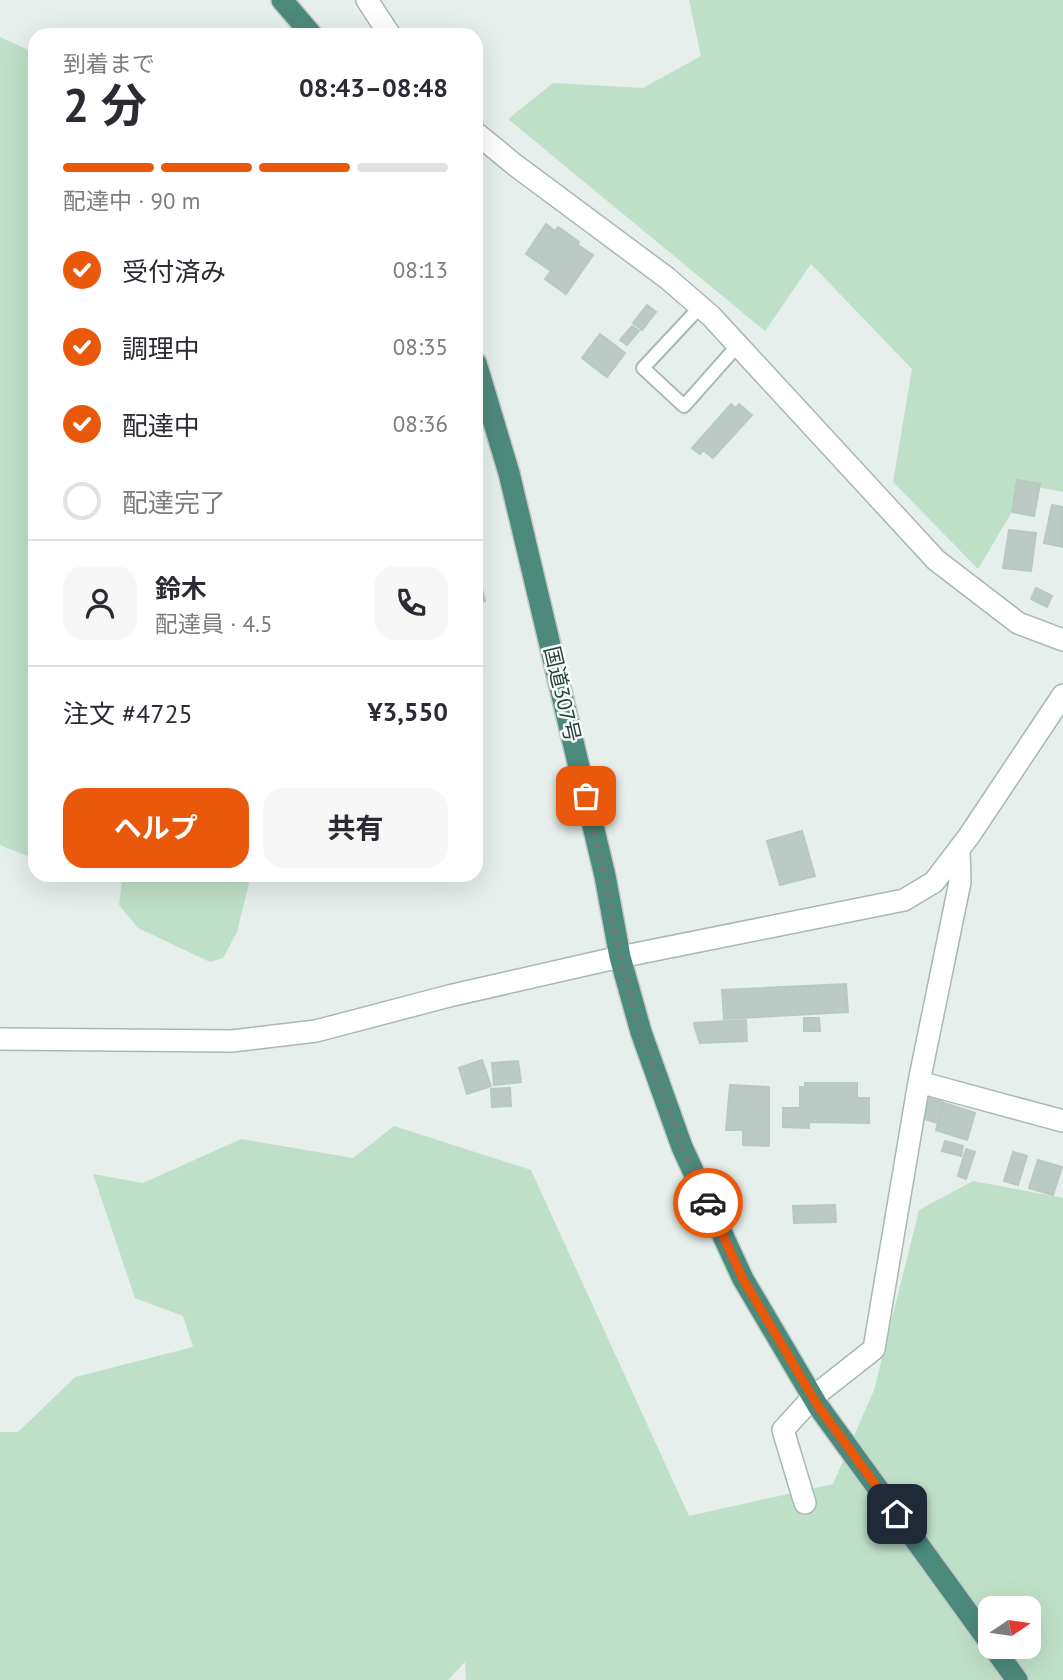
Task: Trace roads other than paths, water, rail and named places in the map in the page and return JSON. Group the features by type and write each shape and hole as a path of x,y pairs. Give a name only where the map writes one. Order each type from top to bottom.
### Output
{"highway":[{"path":"282,0 306,28"},
{"name":"国道307号","path":"483,386 509,473 605,877 620,957 641,1032 682,1147 743,1279 813,1397 978,1626"},
{"name":"国道307号","path":"1002,1659 1017,1680"}],"street":[{"path":"367,0 385,28"},
{"path":"483,139 667,278 700,307 936,560 1018,623 1063,640"},
{"path":"0,1040 232,1041 316,1031 449,996 620,957 904,900 934,882 1063,695"},
{"path":"805,1503 783,1430 813,1397 874,1349 919,1082 960,882 959,849"},
{"path":"919,1082 1063,1121"}],"lane":[{"path":"700,307 643,368 684,406 738,345"}]}
